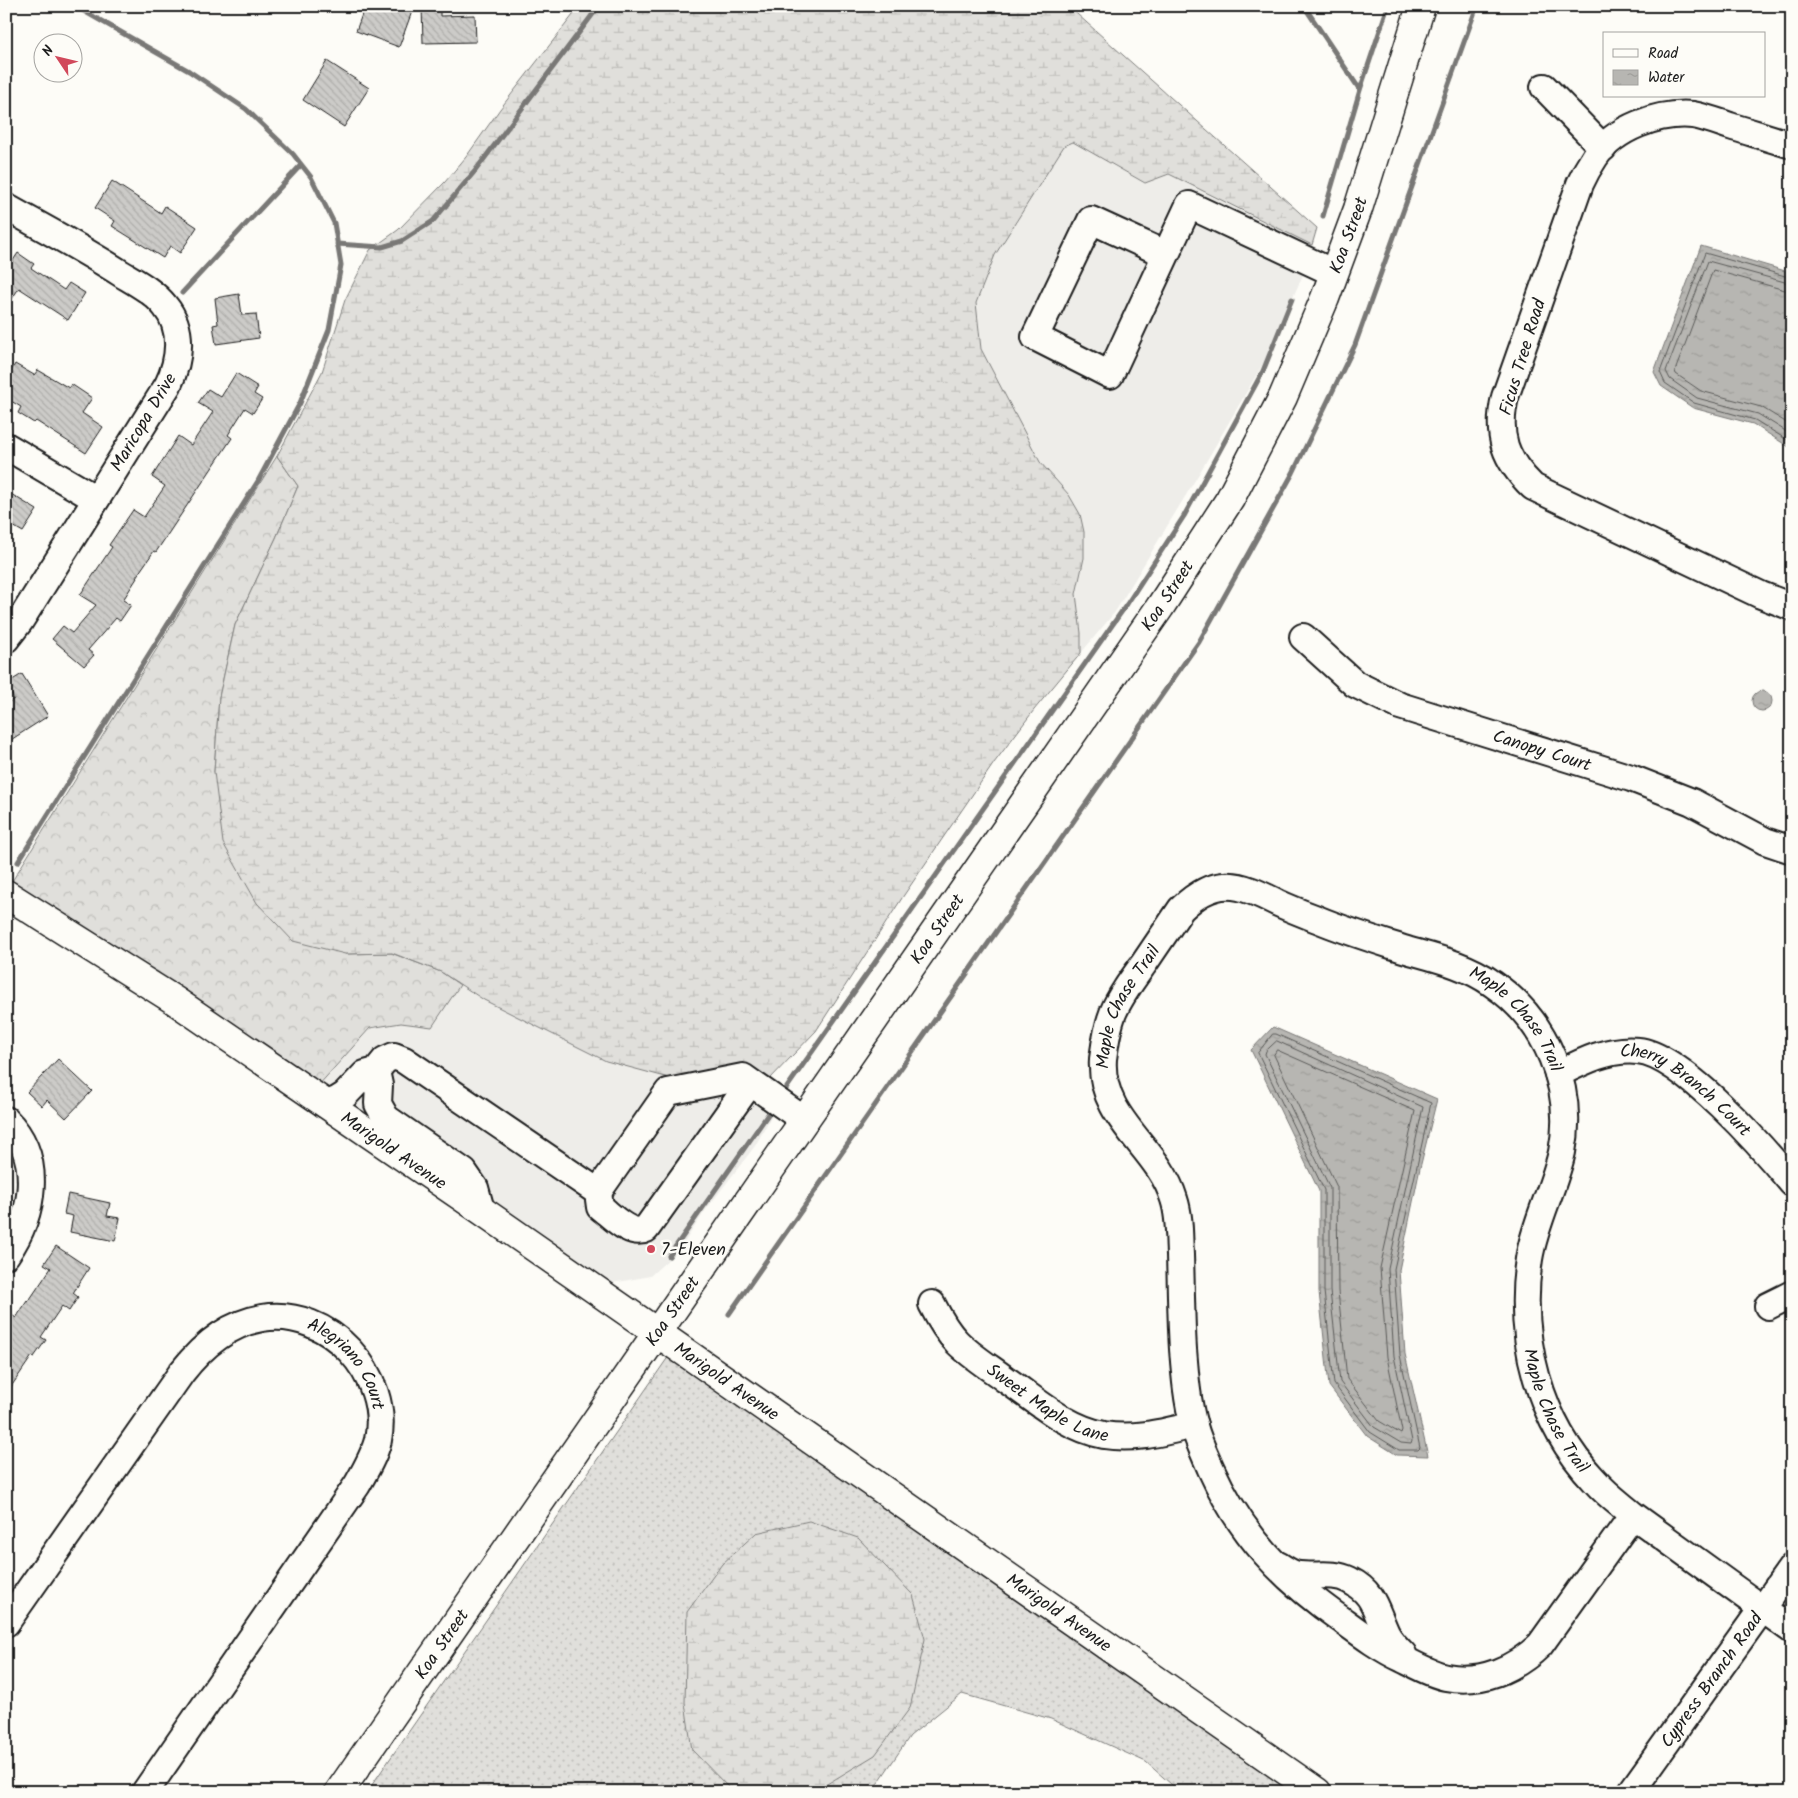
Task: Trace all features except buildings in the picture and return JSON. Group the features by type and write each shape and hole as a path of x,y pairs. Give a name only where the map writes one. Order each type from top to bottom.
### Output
{"main road":[{"name":"Koa Street","path":"338,1792 1160,607 1230,499 1283,397 1334,273 1358,209 1421,6"},
{"name":"Marigold Avenue","path":"6,894 174,1000 481,1210 1317,1792"}],"street":[{"path":"1544,87 1603,148"},
{"name":"Ficus Tree Road","path":"1792,145 1702,118 1680,114 1665,116 1633,127 1617,135 1603,148 1595,156 1580,184 1505,397 1501,424 1506,450 1521,475 1533,487 1760,595 1792,607"},
{"path":"1165,254 1090,220 1035,337 1110,375 1189,205 1334,273"},
{"name":"Maricopa Drive","path":"6,206 145,288 166,307 175,325 179,346 175,372 168,385 20,621 6,639"},
{"path":"6,446 96,499"},
{"name":"Canopy Court","path":"1302,637 1355,684 1400,706 1631,778 1692,802 1765,841 1792,850"},
{"name":"Maple Chase Trail","path":"1633,1515 1551,1631 1528,1656 1514,1666 1496,1673 1463,1679 1445,1677 1429,1672 1382,1648 1316,1602 1285,1576 1245,1529 1228,1503 1206,1458 1194,1425 1184,1364 1177,1207 1164,1174 1095,1087 1103,1061 1106,1036 1113,1014 1125,990 1181,909 1193,898 1207,890 1220,886 1246,888 1341,929 1454,964 1479,975 1506,993 1528,1017 1546,1044 1558,1074 1565,1104 1565,1132 1562,1152 1541,1214 1530,1258 1526,1302 1529,1346 1539,1388 1547,1409 1567,1445 1594,1481 1633,1515 1792,1630"},
{"name":"Cherry Branch Court","path":"1558,1074 1611,1052 1640,1051 1658,1057 1675,1067 1725,1110 1767,1153 1792,1184"},
{"path":"325,1104 345,1095 365,1074 376,1071 385,1060 394,1056 404,1060 598,1192"},
{"path":"376,1071 379,1085 378,1104 386,1118 464,1172 475,1188 481,1210"},
{"path":"750,1083 646,1229 640,1232 631,1230 600,1207 598,1192 668,1092 743,1078 804,1120"},
{"path":"6,1120 23,1146 28,1161 31,1189 26,1218 18,1236 6,1255"},
{"path":"1768,1306 1792,1294"},
{"name":"Sweet Maple Lane","path":"932,1304 945,1327 963,1348 1054,1413 1077,1426 1102,1434 1120,1437 1141,1436 1194,1425"},
{"name":"Alegriano Court","path":"6,1623 182,1372 199,1351 215,1338 231,1328 264,1318 297,1320 312,1324 326,1331 339,1340 359,1361 374,1389 379,1418 378,1442 366,1470 145,1792"},
{"path":"1271,1561 1298,1575 1333,1575 1349,1580 1357,1585 1372,1600 1391,1642 1413,1664"},
{"name":"Cypress Branch Road","path":"1630,1792 1792,1567"}],"shaded area":[{"path":"1073,142 1144,183 1169,174 1312,245 1306,268 1264,362 1115,612 1081,653 1081,633 1076,594 1084,558 1080,514 1069,495 1040,462 981,349 976,303 995,255 1064,146"},
{"path":"460,985 484,1000 606,1061 717,1075 757,1070 785,1092 755,1146 705,1211 680,1249 650,1276 607,1284 317,1087 370,1028 401,1023 432,1026"}],"green space":[{"path":"580,6 1068,6 1317,228 1312,245 1169,174 1145,183 1073,142 1064,146 995,255 976,303 981,349 1040,462 1069,495 1080,514 1084,532 1084,558 1076,594 1081,633 1081,653 1034,710 994,763 904,895 816,1031 769,1080 757,1070 673,1079 606,1061 484,1000 441,972 392,953 345,954 293,941 257,903 223,843 214,772 219,697 235,625 298,486 277,456 322,372 345,300 370,250 398,230 445,182"},
{"path":"277,456 298,486 235,625 219,697 214,772 345,954 391,953 441,972 460,985 432,1027 401,1023 370,1028 317,1087 9,886"},
{"path":"671,1353 1301,1792 1180,1792 1146,1762 1051,1719 962,1694 910,1736 878,1783 866,1792 788,1792 822,1787 729,1788 764,1792 367,1792"},
{"path":"809,1521 858,1538 913,1595 925,1639 910,1708 875,1755 822,1787 788,1792 764,1792 729,1788 692,1750 685,1703 687,1612 722,1564 756,1533"}],"water":[{"path":"1701,246 1792,273 1792,449 1753,424 1693,408 1661,386 1654,372"},
{"path":"1762,691 1769,694 1772,701 1769,708 1762,711 1755,708 1752,701 1755,694"},
{"path":"1273,1027 1437,1099 1420,1168 1399,1270 1405,1354 1428,1456 1397,1455 1367,1436 1329,1386 1319,1292 1319,1191 1251,1050"}],"waterway":[{"path":"18,862 258,481 300,403 329,330 341,265 334,223 311,177 293,154 246,109 189,71 75,6"},
{"path":"337,244 382,247 402,241 433,221 475,171 599,6"},
{"path":"1304,6 1360,90"},
{"path":"1323,216 1360,90 1388,6"},
{"path":"729,1314 1199,642 1293,473 1355,345 1477,6"},
{"path":"182,293 301,165"},
{"path":"781,1096 1127,604 1184,516 1263,371 1292,299"},
{"path":"669,1256 773,1107"}],"place":[{"name":"7-Eleven","path":"651,1249"}]}
